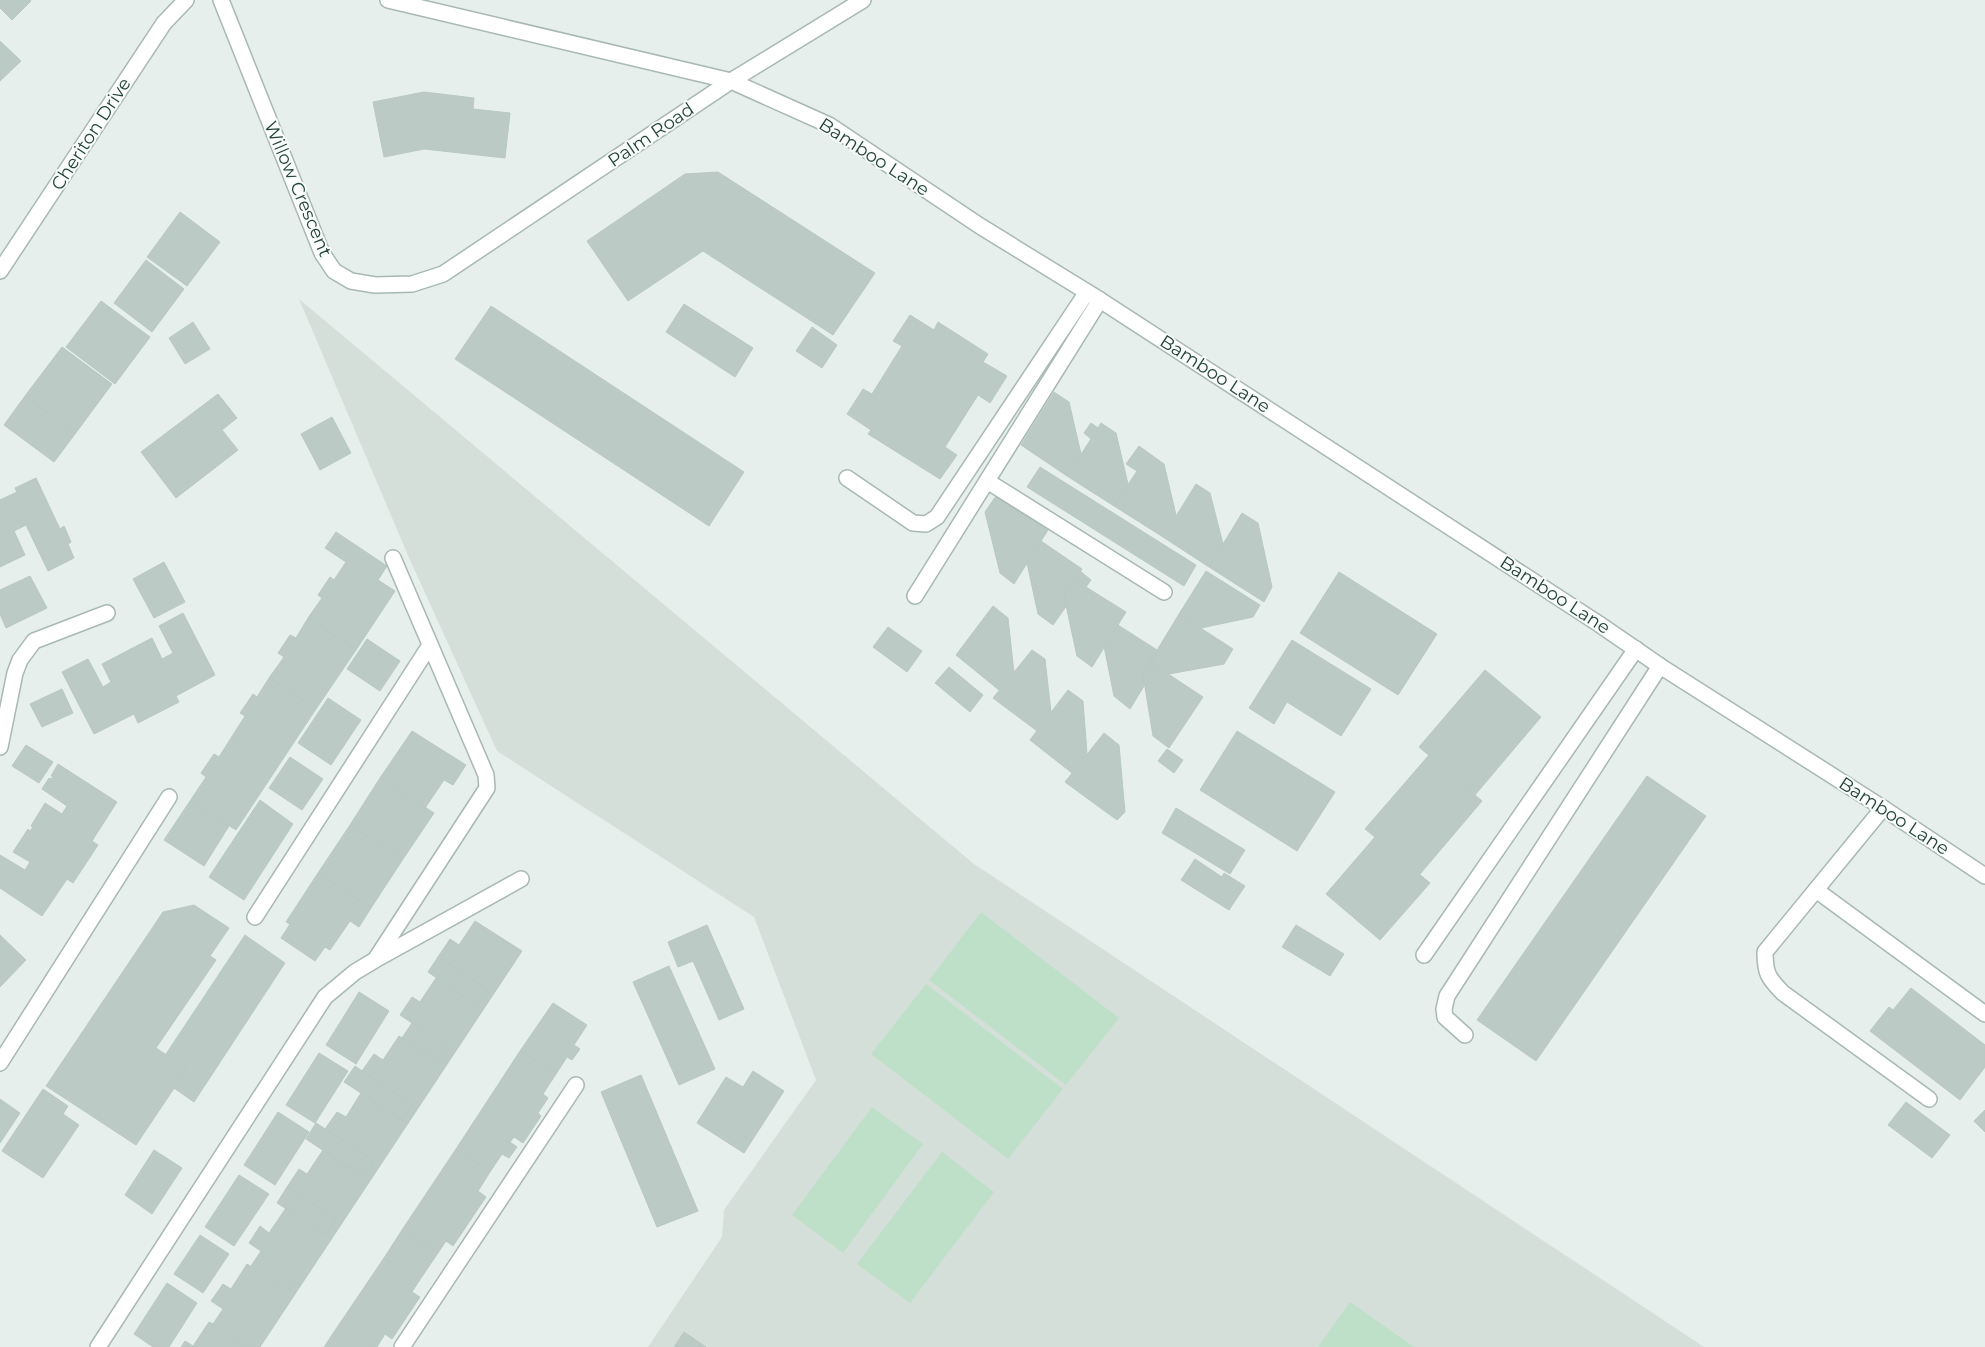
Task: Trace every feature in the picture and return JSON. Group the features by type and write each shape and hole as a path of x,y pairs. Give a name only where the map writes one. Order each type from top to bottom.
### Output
{"street":[{"name":"Cheriton Drive","path":"0,271 164,23 186,0"},
{"name":"Willow Crescent","path":"220,0 322,253 334,271 351,281 375,285 412,284 443,274"},
{"name":"Bamboo Lane","path":"388,0 732,80 829,125 980,226 1100,300 1985,876"},
{"name":"Palm Road","path":"443,274 732,80 863,0"},
{"path":"847,478 913,523 926,524 937,517 1087,292"},
{"path":"915,596 1100,300"},
{"path":"987,482 1164,592"},
{"path":"374,960 487,788 486,775 393,558"},
{"path":"0,747 15,674 20,660 34,641 107,613"},
{"path":"255,917 430,645"},
{"path":"1424,955 1636,649"},
{"path":"1465,1036 1445,1017 1444,1009 1447,996 1660,666"},
{"path":"0,1063 168,798"},
{"path":"1883,808 1765,952 1766,969 1771,981 1783,993 1929,1098"},
{"path":"98,1347 325,997 355,972 374,960 521,879"},
{"path":"1816,890 1985,1014"},
{"path":"402,1347 576,1085"}],"shaded area":[{"path":"299,299 974,864 1704,1347 648,1347 722,1237 724,1210 816,1080 754,917 497,751 410,560"}],"green space":[{"path":"981,912 1119,1018 1066,1085 929,980"},
{"path":"926,984 1063,1089 1008,1159 871,1054"},
{"path":"872,1107 923,1144 843,1253 792,1215"},
{"path":"942,1152 994,1192 910,1303 857,1264"},
{"path":"1350,1302 1414,1347 1318,1347"}],"building":[{"path":"0,0 31,1 12,20 0,8"},
{"path":"0,41 21,61 0,81"},
{"path":"424,92 474,98 473,109 510,113 505,158 424,149 384,157 373,102"},
{"path":"718,172 875,273 833,335 703,251 628,301 587,241 685,174"},
{"path":"180,212 220,242 187,286 147,257"},
{"path":"146,260 184,289 152,332 114,303"},
{"path":"101,301 150,337 115,384 66,347"},
{"path":"684,304 753,348 735,377 666,332"},
{"path":"491,306 744,472 709,526 455,359"},
{"path":"910,315 934,330 938,322 988,354 983,362 1007,376 990,403 978,395 945,447 957,455 940,479 868,434 871,430 847,414 863,389 872,394 902,346 893,341"},
{"path":"193,322 210,349 185,364 169,338"},
{"path":"812,327 837,345 822,368 796,351"},
{"path":"62,347 112,384 75,434 25,396"},
{"path":"1054,392 1069,402 1081,454 1067,476 1021,445"},
{"path":"218,394 237,418 222,430 238,450 176,498 141,452"},
{"path":"25,396 75,434 54,462 4,425"},
{"path":"332,417 351,453 320,470 301,434"},
{"path":"1091,423 1098,428 1101,423 1116,433 1128,484 1114,506 1067,476 1091,439 1084,433"},
{"path":"1139,446 1164,464 1176,515 1163,537 1114,506 1137,471 1126,464"},
{"path":"1040,467 1196,565 1184,586 1027,487"},
{"path":"36,478 60,529 64,526 71,542 68,544 74,558 48,571 26,525 14,531 25,555 0,567 0,500 17,492 15,488"},
{"path":"1196,484 1210,493 1223,544 1209,567 1163,537"},
{"path":"996,496 1048,530 1014,584 1000,573 985,512"},
{"path":"1242,513 1258,523 1272,587 1264,602 1209,567"},
{"path":"336,532 387,566 378,580 395,591 356,650 308,618 322,598 318,595 330,577 334,580 346,562 325,548"},
{"path":"1041,541 1082,569 1064,596 1067,605 1053,625 1038,614 1027,563"},
{"path":"164,562 185,602 154,618 133,579"},
{"path":"1080,571 1091,580 1086,587 1126,612 1092,667 1077,656 1064,596"},
{"path":"1206,571 1260,605 1253,617 1201,628 1179,614"},
{"path":"1339,572 1437,634 1398,695 1300,633"},
{"path":"30,576 47,608 6,628 0,614 0,590"},
{"path":"993,606 1008,618 1014,673 999,690 956,655"},
{"path":"183,613 215,675 176,696 179,702 138,723 134,714 94,734 62,672 88,659 103,687 111,682 102,664 152,638 162,659 173,653 159,626"},
{"path":"1179,614 1233,649 1224,664 1169,674 1150,662"},
{"path":"308,618 356,650 316,709 269,678 284,657 278,653 290,635 296,638"},
{"path":"1118,625 1157,650 1143,675 1144,686 1130,709 1114,696 1104,646"},
{"path":"888,627 922,651 907,672 873,647"},
{"path":"367,639 400,661 380,691 347,669"},
{"path":"1292,640 1371,689 1341,736 1287,702 1274,724 1249,708"},
{"path":"1032,650 1045,659 1051,712 1037,731 993,698"},
{"path":"1150,662 1203,697 1169,748 1153,736 1143,675"},
{"path":"949,667 983,695 970,712 935,683"},
{"path":"1485,670 1541,717 1475,795 1419,747"},
{"path":"269,678 316,709 277,768 231,738 245,716 240,713 253,694 257,697"},
{"path":"62,689 73,713 42,727 30,704"},
{"path":"1068,690 1083,701 1087,754 1072,773 1030,740"},
{"path":"328,698 361,720 331,765 298,743"},
{"path":"412,731 466,765 453,785 444,780 425,808 380,778"},
{"path":"1237,731 1335,792 1297,851 1200,790"},
{"path":"1104,733 1119,745 1125,812 1117,820 1065,782"},
{"path":"231,738 277,768 236,830 190,801 206,777 201,773 214,754 219,757"},
{"path":"26,745 53,762 39,783 12,766"},
{"path":"1167,749 1183,760 1174,773 1158,761"},
{"path":"1429,755 1482,801 1420,874 1365,829"},
{"path":"290,757 323,779 302,810 269,788"},
{"path":"58,764 117,802 92,841 98,845 73,883 67,879 42,916 0,888 0,855 25,870 30,862 13,852 28,829 30,831 33,827 31,826 45,803 62,814 67,806 42,789 49,778 53,777 51,776"},
{"path":"1647,776 1706,816 1536,1061 1477,1020"},
{"path":"380,778 434,813 403,859 350,825"},
{"path":"260,800 293,824 244,900 209,877"},
{"path":"190,801 229,826 204,866 164,840"},
{"path":"1176,808 1245,850 1230,874 1162,833"},
{"path":"350,825 403,859 371,908 318,873"},
{"path":"1375,837 1430,883 1380,940 1326,894"},
{"path":"1195,859 1222,877 1224,873 1245,886 1229,910 1181,880"},
{"path":"318,873 371,908 359,927 350,921 330,950 325,947 315,961 281,938 290,924 286,922"},
{"path":"194,905 229,928 210,956 216,960 156,1048 187,1069 136,1145 46,1086 163,912"},
{"path":"475,921 522,951 260,1347 251,1347 260,1333 211,1301 223,1284 231,1289 247,1264 288,1291 298,1276 249,1243 260,1226 269,1233 286,1208 326,1234 336,1219 287,1187 299,1169 307,1174 323,1150 363,1177 374,1161 325,1129 337,1112 346,1117 361,1093 402,1120 412,1105 362,1071 374,1054 383,1060 399,1036 440,1062 449,1048 400,1015 412,997 420,1002 436,978 476,1005 487,989 438,957 450,939 459,945"},
{"path":"707,925 744,1009 719,1020 693,961 678,967 668,942"},
{"path":"1296,925 1344,954 1330,976 1282,947"},
{"path":"0,935 26,960 0,987"},
{"path":"245,935 285,963 194,1102 174,1088 187,1069 166,1054"},
{"path":"438,957 487,989 476,1005 428,972"},
{"path":"669,966 715,1069 679,1085 633,982"},
{"path":"1911,988 1985,1045 1985,1067 1960,1100 1870,1031 1889,1007 1893,1010"},
{"path":"359,992 389,1011 356,1064 326,1045"},
{"path":"553,1003 587,1025 574,1045 580,1049 572,1060 567,1057 556,1074 520,1051"},
{"path":"412,1023 449,1048 440,1062 402,1038"},
{"path":"520,1051 556,1074 543,1094 548,1098 538,1113 541,1116 523,1143 514,1137 510,1142 517,1147 509,1158 502,1154 490,1172 456,1149"},
{"path":"319,1053 348,1071 315,1123 286,1105"},
{"path":"355,1066 412,1105 402,1120 344,1082"},
{"path":"753,1071 784,1091 744,1153 697,1123 726,1077 743,1087"},
{"path":"641,1075 698,1211 657,1227 601,1092"},
{"path":"43,1089 68,1106 63,1114 79,1125 43,1178 2,1151"},
{"path":"0,1099 20,1113 0,1143"},
{"path":"1906,1102 1950,1135 1932,1158 1888,1125"},
{"path":"1985,1110 1985,1132 1974,1121"},
{"path":"278,1112 309,1132 275,1185 244,1165"},
{"path":"316,1123 374,1161 363,1177 306,1139"},
{"path":"456,1149 490,1172 478,1191 486,1197 453,1246 446,1241 438,1253 402,1230"},
{"path":"154,1150 182,1168 152,1214 125,1195"},
{"path":"239,1175 269,1194 234,1246 205,1227"},
{"path":"287,1187 336,1219 326,1234 277,1203"},
{"path":"402,1230 438,1253 419,1281 384,1258"},
{"path":"200,1235 229,1254 203,1293 174,1274"},
{"path":"261,1251 298,1276 288,1291 251,1266"},
{"path":"384,1258 419,1281 412,1292 420,1297 392,1339 385,1334 377,1347 340,1323"},
{"path":"167,1283 197,1303 169,1347 153,1347 134,1334"},
{"path":"223,1309 260,1333 251,1347 248,1347 213,1324"},
{"path":"209,1322 248,1347 181,1347 185,1341 193,1346"},
{"path":"340,1323 377,1347 324,1347"},
{"path":"684,1332 706,1347 674,1347"}]}
